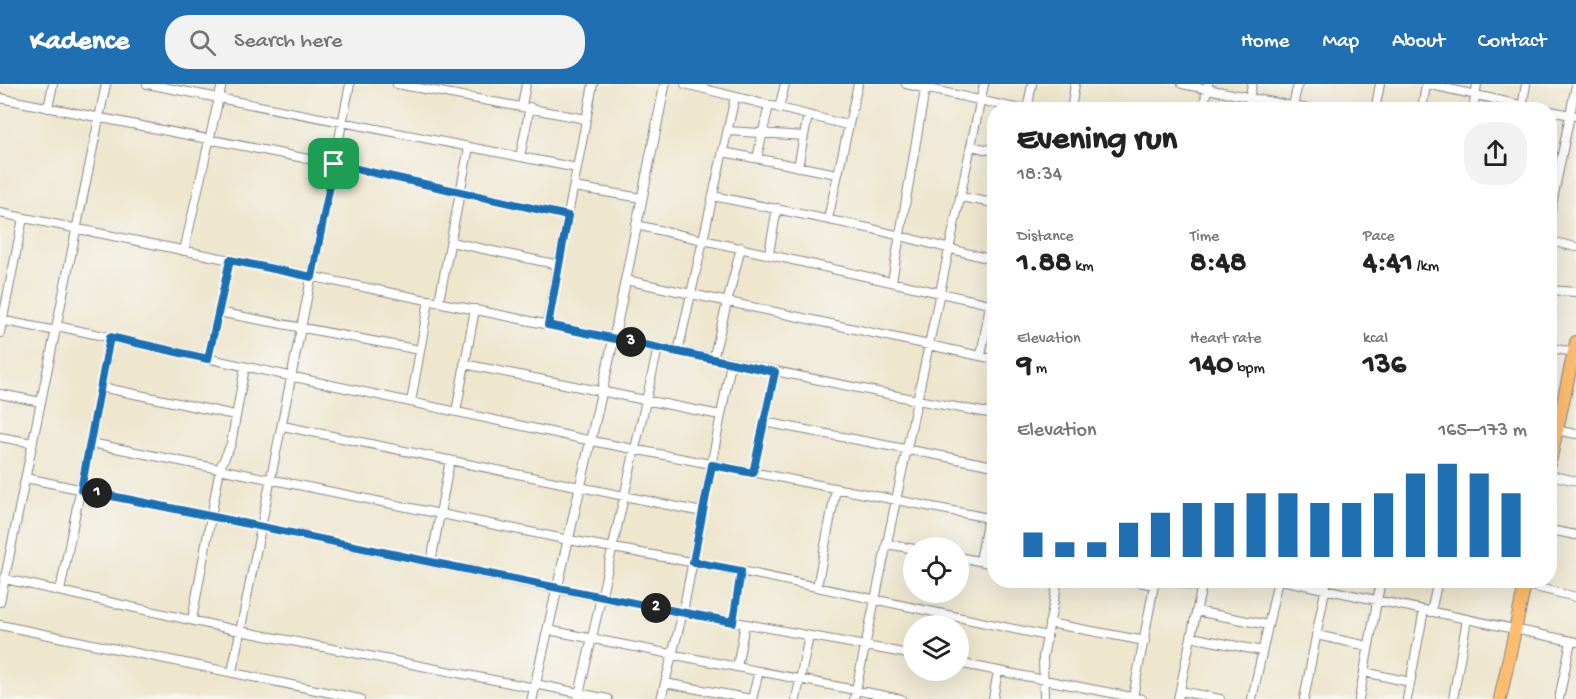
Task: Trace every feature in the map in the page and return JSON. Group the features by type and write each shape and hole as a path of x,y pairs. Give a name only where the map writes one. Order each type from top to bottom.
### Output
{"main road":[{"path":"1557,415 1575,347"},
{"path":"1500,699 1525,588"}],"street":[{"path":"48,108 53,84"},
{"path":"0,602 106,84"},
{"path":"147,84 577,168"},
{"path":"184,251 222,84"},
{"path":"232,672 350,84"},
{"path":"397,84 436,87 586,119"},
{"path":"520,157 526,107 526,84"},
{"path":"548,325 593,84"},
{"path":"532,699 603,391 665,84"},
{"path":"685,84 847,125"},
{"path":"780,108 785,84"},
{"path":"828,219 847,125 858,84"},
{"path":"906,84 926,86 990,102"},
{"path":"854,699 984,84"},
{"path":"1028,102 1032,84"},
{"path":"1072,102 1075,84"},
{"path":"1182,84 1207,86 1267,102"},
{"path":"1249,102 1252,84"},
{"path":"1294,102 1298,84"},
{"path":"1377,102 1380,84"},
{"path":"1423,102 1426,84 1504,102"},
{"path":"1474,102 1478,84"},
{"path":"1523,102 1526,84"},
{"path":"1557,184 1573,116 1576,85"},
{"path":"892,281 926,86"},
{"path":"1204,102 1207,86"},
{"path":"678,352 735,97"},
{"path":"0,98 334,164 568,216"},
{"path":"757,158 769,105"},
{"path":"1557,113 1573,116"},
{"path":"798,166 808,115"},
{"path":"728,131 804,136"},
{"path":"971,146 987,149"},
{"path":"439,301 470,147"},
{"path":"723,152 837,174"},
{"path":"573,187 642,198"},
{"path":"713,196 828,219 987,258"},
{"path":"960,197 987,202"},
{"path":"769,253 777,208"},
{"path":"0,213 439,301 775,372 987,413"},
{"path":"0,333 22,218"},
{"path":"636,225 987,304"},
{"path":"451,242 559,265"},
{"path":"1557,243 1576,247"},
{"path":"713,359 741,247"},
{"path":"208,359 230,260"},
{"path":"626,280 987,357"},
{"path":"1557,291 1576,292"},
{"path":"411,402 429,300"},
{"path":"456,412 475,309"},
{"path":"218,312 420,350"},
{"path":"1,320 110,337 592,441 987,517"},
{"path":"981,356 987,328"},
{"path":"60,591 91,444 110,337"},
{"path":"1557,348 1575,347"},
{"path":"579,696 658,348"},
{"path":"661,699 693,562 731,363"},
{"path":"464,364 720,415"},
{"path":"192,620 220,468 231,444 245,367"},
{"path":"753,473 775,372"},
{"path":"101,387 235,415"},
{"path":"0,394 41,402"},
{"path":"764,422 987,465"},
{"path":"283,426 702,512"},
{"path":"1557,431 1576,434"},
{"path":"0,437 33,443"},
{"path":"91,444 220,468 569,540 741,571 1047,636"},
{"path":"431,562 450,460"},
{"path":"1557,477 1576,481"},
{"path":"26,478 262,525 558,589 903,653"},
{"path":"817,587 836,489"},
{"path":"1557,531 1576,535"},
{"path":"980,561 987,534"},
{"path":"887,544 903,547"},
{"path":"969,559 987,562"},
{"path":"733,622 741,571"},
{"path":"5,579 240,631 579,696 608,699"},
{"path":"1044,699 1043,657 1056,588"},
{"path":"969,665 1131,698 1145,641 1153,588"},
{"path":"1201,588 1179,695 1220,699"},
{"path":"1252,699 1277,588"},
{"path":"1316,588 1574,641 1559,699"},
{"path":"1359,699 1379,588"},
{"path":"1407,699 1435,588"},
{"path":"1544,588 1576,597"},
{"path":"1304,699 1325,590"},
{"path":"1196,611 1268,625"},
{"path":"1453,699 1467,619"},
{"path":"1049,623 1145,641"},
{"path":"737,667 745,624"},
{"path":"0,625 360,699"},
{"path":"548,630 901,699"},
{"path":"1316,635 1368,646"},
{"path":"796,699 809,636"},
{"path":"1191,637 1262,651"},
{"path":"665,683 751,699 759,671"},
{"path":"993,699 998,671"},
{"path":"1364,672 1410,682"}],"route":[{"path":"334,164 568,216 548,325 775,372 753,473 712,465 693,562 741,571 733,622 558,589 262,525 81,490 110,337 208,359 230,260 312,277 334,164"}]}
